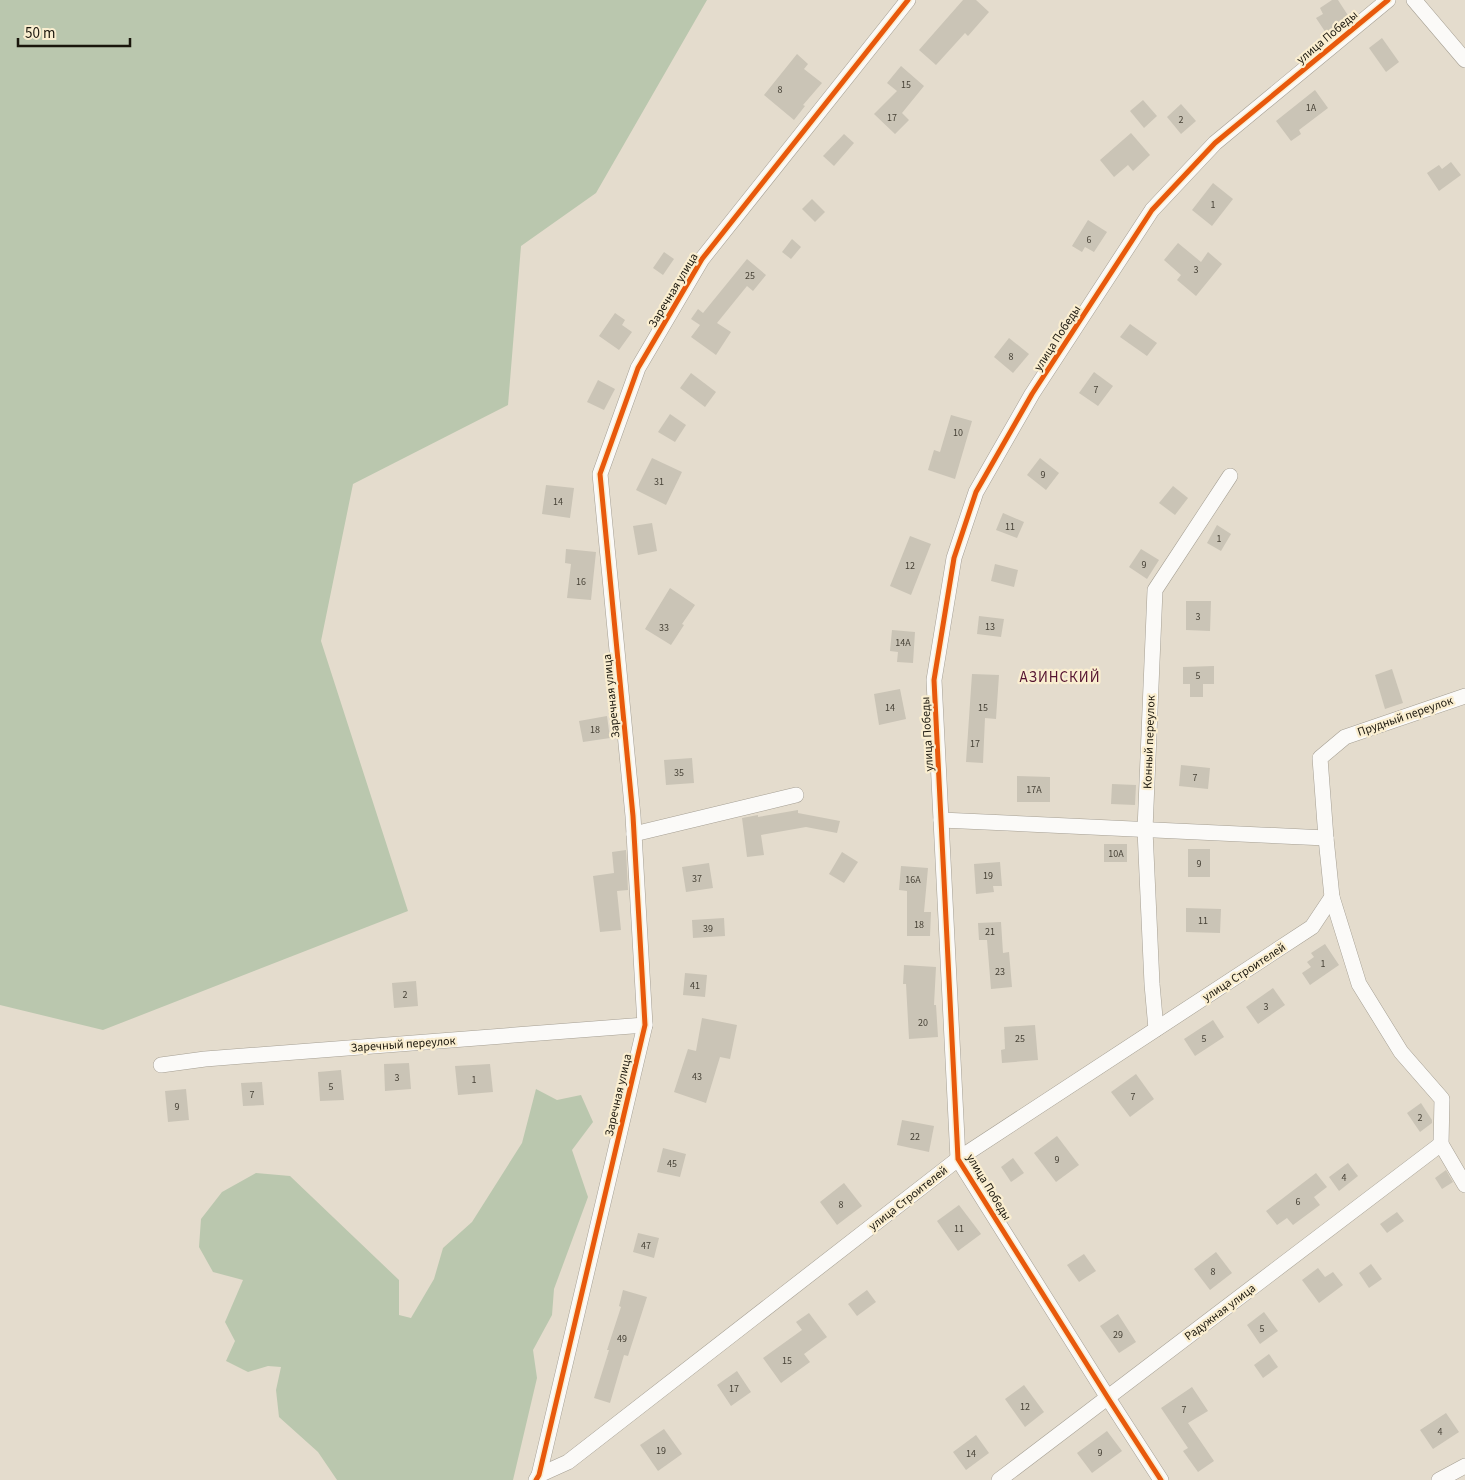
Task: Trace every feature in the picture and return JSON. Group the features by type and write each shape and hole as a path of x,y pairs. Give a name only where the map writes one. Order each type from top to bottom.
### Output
{"street":[{"name":"Заречная улица","path":"538,1477 645,1025 634,834 600,474 638,368 702,259 908,0"},
{"name":"улица Победы","path":"1161,1480 958,1159 934,680 954,558 976,492 1032,394 1152,210 1215,143 1388,0"},
{"path":"1414,0 1465,60"},
{"name":"Конный переулок","path":"1156,1029 1152,984 1145,830 1155,590 1230,476"},
{"name":"Прудный переулок","path":"1326,838 1320,758 1345,737 1465,696"},
{"path":"634,834 796,795"},
{"path":"941,820 1326,838 1332,897 1359,984 1401,1052 1442,1099 1441,1144 1465,1185"},
{"name":"улица Строителей","path":"538,1477 568,1462 958,1159 1312,927 1332,897"},
{"name":"Заречный переулок","path":"161,1065 205,1059 645,1025"},
{"name":"Радужная улица","path":"999,1480 1441,1144"},
{"path":"1439,1480 1465,1466"}],"green space":[{"path":"0,0 707,0 596,193 521,246 508,405 353,484 321,641 408,911 103,1030 0,1005"},
{"path":"536,1089 557,1100 581,1095 593,1122 572,1150 588,1197 554,1289 552,1315 533,1350 537,1378 513,1480 337,1480 318,1452 279,1417 276,1390 281,1367 268,1366 248,1372 226,1361 235,1341 225,1322 243,1280 213,1272 199,1247 201,1219 222,1192 256,1173 290,1176 399,1280 399,1315 411,1318 434,1279 443,1248 472,1222 522,1143"}],"building":[{"path":"963,0 976,0 989,12 968,36 965,33 936,65 919,50"},
{"path":"1332,0 1338,0 1349,17 1326,33 1316,18 1323,14 1320,8"},
{"path":"1382,38 1399,62 1386,72 1369,48"},
{"path":"797,54 808,64 804,69 822,83 803,105 805,106 794,120 764,95"},
{"path":"901,66 924,86 902,113 909,120 895,134 874,114 897,91 887,83"},
{"path":"1315,90 1328,108 1299,130 1301,134 1291,141 1276,121"},
{"path":"1143,100 1157,116 1144,128 1130,111"},
{"path":"1181,104 1196,121 1181,134 1167,117"},
{"path":"1131,133 1150,155 1133,171 1128,165 1114,177 1100,160"},
{"path":"844,134 854,143 834,166 823,156"},
{"path":"1451,162 1461,175 1439,191 1427,173 1439,165 1442,169"},
{"path":"1213,183 1233,199 1212,226 1192,210"},
{"path":"812,199 825,212 815,222 802,209"},
{"path":"1088,220 1107,232 1094,252 1085,247 1082,252 1072,246"},
{"path":"792,239 801,247 791,259 782,252"},
{"path":"1178,243 1201,262 1208,252 1222,264 1196,296 1177,280 1181,275 1164,260"},
{"path":"664,252 674,259 663,275 653,268"},
{"path":"747,259 766,275 753,291 747,286 717,323 731,332 716,355 691,337 700,325 691,319 698,309 703,313"},
{"path":"615,313 625,320 622,325 632,332 619,350 599,336"},
{"path":"1130,324 1157,343 1147,356 1120,337"},
{"path":"1009,338 1029,354 1013,373 994,357"},
{"path":"1094,372 1113,386 1098,406 1079,393"},
{"path":"691,373 716,392 705,407 680,388"},
{"path":"598,380 615,389 604,410 587,402"},
{"path":"670,414 686,425 675,442 658,432"},
{"path":"951,415 972,421 955,479 928,470 934,450 940,452"},
{"path":"652,458 682,472 666,505 636,490"},
{"path":"1040,458 1059,473 1046,490 1027,475"},
{"path":"546,485 574,488 570,518 542,514"},
{"path":"1173,486 1188,498 1175,515 1159,503"},
{"path":"1003,513 1024,522 1017,538 996,530"},
{"path":"652,523 657,551 638,555 633,526"},
{"path":"1217,525 1231,534 1221,551 1207,543"},
{"path":"910,536 931,544 911,595 890,586"},
{"path":"566,549 596,552 591,600 567,598 571,564 565,563"},
{"path":"1141,549 1159,560 1147,579 1129,567"},
{"path":"995,564 1018,570 1014,587 991,581"},
{"path":"670,588 695,605 671,645 645,629"},
{"path":"1186,601 1211,601 1210,631 1186,630"},
{"path":"979,616 1004,619 1001,637 977,634"},
{"path":"892,630 915,632 913,663 897,662 898,652 890,651"},
{"path":"1214,666 1214,684 1203,684 1203,697 1190,697 1190,684 1183,684 1183,667"},
{"path":"1392,669 1403,703 1385,709 1375,675"},
{"path":"972,674 999,675 996,719 985,718 983,763 966,762"},
{"path":"900,689 906,719 879,725 874,694"},
{"path":"607,716 610,738 583,742 579,721"},
{"path":"692,758 694,783 666,785 664,760"},
{"path":"1181,765 1210,768 1208,789 1179,786"},
{"path":"1017,776 1050,777 1050,802 1017,802"},
{"path":"1112,784 1136,785 1135,805 1111,804"},
{"path":"798,810 798,813 840,821 837,833 806,827 761,835 764,855 747,857 742,818"},
{"path":"1104,844 1127,844 1127,862 1104,862"},
{"path":"1188,849 1210,849 1210,877 1188,877"},
{"path":"626,850 628,890 617,891 621,930 600,932 593,876 614,873 612,852"},
{"path":"842,852 858,862 844,883 829,874"},
{"path":"1000,862 1002,886 993,886 994,892 976,894 974,864"},
{"path":"709,863 713,888 686,892 682,867"},
{"path":"901,866 928,868 924,912 931,912 930,936 907,936 907,891 899,890"},
{"path":"1186,908 1221,909 1220,933 1186,932"},
{"path":"724,918 725,936 693,938 692,920"},
{"path":"1001,922 1003,953 1009,952 1012,987 991,989 987,940 979,940 978,923"},
{"path":"1325,944 1339,965 1310,985 1302,973 1311,967 1307,962 1314,957 1311,953"},
{"path":"904,965 936,967 934,1005 936,1005 938,1037 909,1039 906,984 903,984"},
{"path":"685,973 707,975 705,997 683,995"},
{"path":"416,981 418,1006 394,1008 392,983"},
{"path":"1273,988 1285,1005 1258,1024 1246,1007"},
{"path":"702,1018 737,1025 730,1059 720,1057 706,1103 674,1092 688,1049 696,1051"},
{"path":"1213,1020 1224,1037 1195,1056 1184,1039"},
{"path":"1035,1025 1038,1060 1002,1063 1001,1050 1005,1049 1004,1027"},
{"path":"409,1063 411,1089 385,1091 384,1064"},
{"path":"490,1064 493,1092 458,1095 455,1066"},
{"path":"341,1070 344,1100 320,1101 318,1072"},
{"path":"1136,1074 1154,1099 1130,1117 1111,1092"},
{"path":"262,1082 264,1105 243,1106 241,1083"},
{"path":"186,1089 189,1120 168,1122 165,1091"},
{"path":"1421,1103 1432,1123 1420,1132 1407,1113"},
{"path":"902,1120 934,1126 929,1152 897,1145"},
{"path":"1057,1136 1079,1165 1056,1182 1034,1153"},
{"path":"663,1148 686,1154 680,1177 657,1172"},
{"path":"1013,1158 1024,1173 1011,1182 1001,1167"},
{"path":"1348,1163 1358,1176 1339,1191 1329,1177"},
{"path":"1446,1170 1453,1182 1442,1189 1435,1178"},
{"path":"1316,1173 1327,1187 1314,1197 1320,1205 1293,1225 1287,1218 1277,1225 1266,1211"},
{"path":"844,1183 862,1206 837,1225 820,1202"},
{"path":"959,1205 981,1234 958,1251 937,1221"},
{"path":"1397,1212 1404,1221 1387,1233 1380,1224"},
{"path":"638,1233 659,1238 654,1258 633,1252"},
{"path":"1216,1252 1232,1273 1210,1290 1194,1269"},
{"path":"1084,1254 1096,1271 1079,1282 1067,1265"},
{"path":"1371,1264 1382,1279 1369,1288 1359,1273"},
{"path":"1318,1268 1325,1277 1333,1272 1343,1285 1319,1303 1302,1280"},
{"path":"623,1290 647,1297 628,1356 624,1355 610,1403 594,1398 621,1307 619,1306"},
{"path":"867,1290 876,1302 857,1316 848,1304"},
{"path":"1264,1312 1278,1331 1260,1344 1247,1325"},
{"path":"809,1313 827,1337 804,1354 810,1362 781,1383 763,1358 802,1330 796,1322"},
{"path":"1118,1314 1136,1342 1119,1353 1100,1326"},
{"path":"1269,1354 1278,1367 1263,1378 1254,1365"},
{"path":"737,1371 751,1392 731,1406 717,1385"},
{"path":"1024,1385 1044,1412 1025,1427 1005,1399"},
{"path":"1192,1387 1208,1411 1188,1423 1214,1461 1198,1472 1183,1451 1188,1448 1161,1408"},
{"path":"1446,1413 1459,1432 1433,1449 1420,1430"},
{"path":"664,1429 682,1454 658,1471 640,1445"},
{"path":"1107,1431 1122,1451 1092,1473 1077,1453"},
{"path":"976,1435 989,1453 966,1470 953,1452"}],"cycle path":[{"path":"536,1480 539,1475 645,1025 633,816 600,474 638,368 702,259 908,0"},
{"path":"1161,1480 958,1159 934,680 954,558 976,492 1032,394 1152,210 1215,143 1388,0"}],"district":[{"name":"АЗИНСКИЙ","path":"1060,677"}]}
